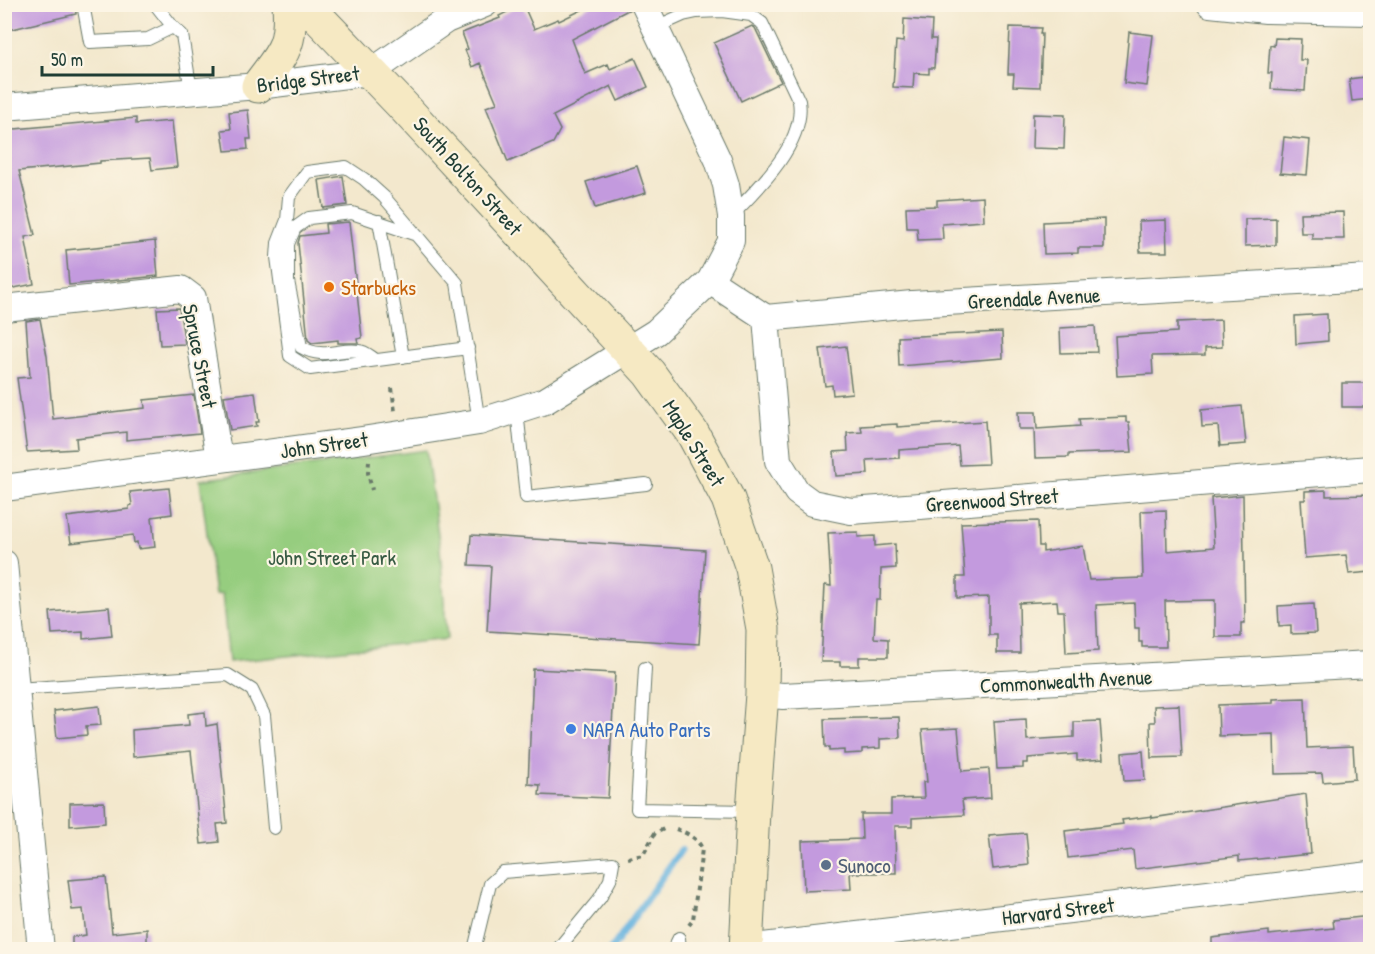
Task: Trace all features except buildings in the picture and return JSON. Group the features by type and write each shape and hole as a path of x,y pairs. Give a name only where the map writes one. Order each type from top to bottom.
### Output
{"main road":[{"path":"258,86 282,54 288,42 289,4"},
{"name":"South Bolton Street","path":"305,4 371,72 628,350"},
{"name":"Maple Street","path":"628,350 649,373 693,434 728,499 752,568 763,629 762,694 746,949"}],"street":[{"name":"Bridge Street","path":"4,107 258,86 371,72 446,20 485,4"},
{"path":"628,350 656,332 710,281 731,241 731,216 726,185 718,160 644,4"},
{"path":"1210,4 1266,10 1371,12"},
{"name":"Greendale Avenue","path":"766,318 912,304 1371,278"},
{"path":"710,281 766,318"},
{"name":"Spruce Street","path":"4,308 181,289 193,298 219,459"},
{"name":"Greenwood Street","path":"766,318 778,461 797,492 812,503 851,511 1371,469"},
{"name":"John Street","path":"4,488 479,422 545,400 628,350"},
{"path":"4,563 41,950"},
{"name":"Commonwealth Avenue","path":"762,694 783,696 1371,664"},
{"name":"Harvard Street","path":"746,949 1371,875"}],"lane":[{"path":"83,4 90,42 148,39 173,27"},
{"path":"155,4 182,35 191,92"},
{"path":"654,28 683,15 697,12 722,11 751,15 762,23 799,101 801,113 795,133 780,160 763,183 731,216"},
{"path":"468,348 310,369 290,356 277,257 278,243 287,220 289,197 307,172 346,167 364,179 384,197 457,283 468,348 479,422"},
{"path":"376,360 361,350 311,353 301,347 288,281 288,244 295,228 309,218 352,213 415,234"},
{"path":"379,221 403,357"},
{"path":"517,410 526,496 646,484"},
{"path":"645,668 637,809 753,811"},
{"path":"16,689 228,675 252,690 264,714 274,828"},
{"path":"474,950 490,884 503,872 613,863 610,880 600,898 557,950"}],"path":[{"path":"392,388 396,416"},
{"path":"369,451 368,473 372,490"},
{"path":"613,863 643,855 655,833 664,828 677,829 699,843 702,849 702,860 693,920 677,946"}],"green space":[{"name":"John Street Park","path":"426,450 440,548 447,639 229,662 222,594 215,595 200,480"}],"waterway":[{"path":"611,950 681,850"}],"place":[{"name":"Starbucks","path":"329,287"},
{"name":"NAPA Auto Parts","path":"571,729"},
{"name":"Sunoco","path":"826,865"}]}
